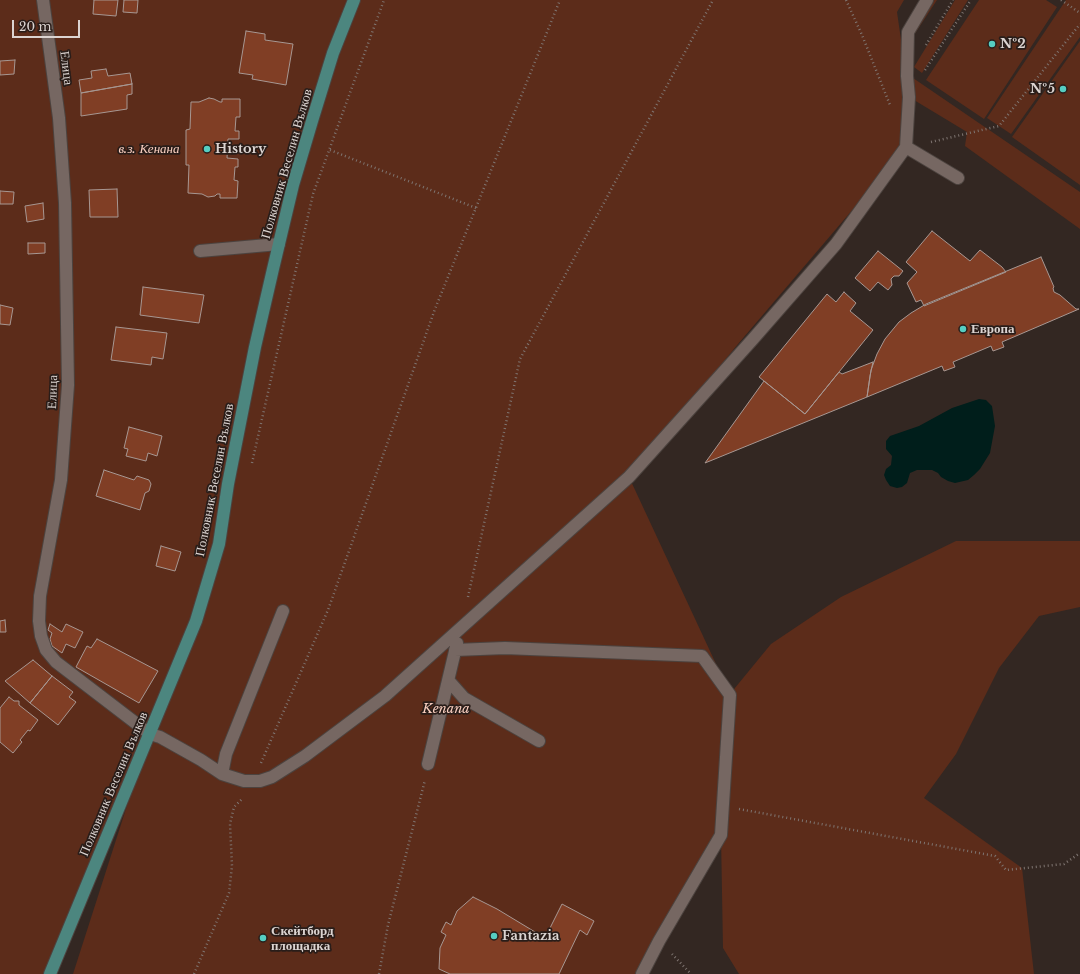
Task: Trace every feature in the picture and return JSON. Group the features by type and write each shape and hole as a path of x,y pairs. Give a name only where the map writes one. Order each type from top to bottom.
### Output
{"main road":[{"name":"Полковник Веселин Вълков","path":"50,974 196,621 219,544 228,484 254,355 294,185 333,53 354,0"}],"street":[{"name":"Елица","path":"43,0 59,118 65,203 68,385 61,480 40,596 38,621 41,636 46,650 56,662 150,734 160,737 201,760 222,774 244,781 260,781 272,777 305,756 385,696 629,477 836,244 906,147"},
{"path":"927,0 908,32 907,76 909,97 906,147 958,178"},
{"path":"200,251 279,244"},
{"path":"222,774 226,754 283,611"},
{"path":"428,764 455,650 462,627"},
{"path":"455,650 505,648 702,656 730,695 721,835 659,940 642,974"},
{"path":"448,680 464,698 539,741"}],"path":[{"path":"194,974 229,893 232,866 230,824 234,807 244,798 253,780 328,610 435,309 560,0"},
{"path":"462,627 520,359 713,0"},
{"path":"846,0 890,105"},
{"path":"924,47 953,0"},
{"path":"922,76 971,0"},
{"path":"1061,0 1080,13"},
{"path":"906,147 999,126 1080,24"},
{"path":"330,150 476,208"},
{"path":"379,974 388,925 422,793"},
{"path":"723,806 995,856 1006,870 1064,864 1080,853"},
{"path":"659,940 691,974"}],"green space":[{"name":"Kenana","path":"0,0 904,0 897,12 909,95 913,78 1080,192 1080,229 965,146 967,132 909,97 906,147 738,344 629,477 730,694 771,644 841,597 956,541 1080,541 1080,607 1039,616 999,668 956,754 924,798 1022,868 1034,974 739,974 723,948 721,836 641,974 73,974 150,734 50,974 0,974"},
{"path":"930,0 937,0 914,35 909,33"},
{"path":"955,0 968,0 922,73 914,67"},
{"name":"№2","path":"979,0 1046,0 1057,7 984,119 926,80"},
{"path":"1066,0 1080,0 1080,37 1011,134 987,118"},
{"name":"№5","path":"1080,41 1080,185 1012,137"}],"water":[{"path":"979,399 986,400 992,406 995,426 990,453 980,469 974,475 968,480 955,483 948,481 932,470 917,470 910,473 907,483 902,487 897,488 890,486 884,475 886,469 891,465 892,456 886,449 886,441 890,436 919,426 952,408"}],"building":[{"path":"94,0 118,0 116,16 93,14"},
{"path":"124,0 138,0 137,13 123,12"},
{"path":"246,31 265,34 265,40 293,44 286,85 252,79 253,75 239,73"},
{"path":"15,60 14,74 0,75 0,61"},
{"path":"106,69 108,76 130,73 132,84 81,93 79,80 92,78 91,71"},
{"path":"132,84 132,94 127,95 127,109 81,116 81,93"},
{"name":"History","path":"209,98 220,102 222,102 222,99 240,99 240,117 236,117 235,131 239,131 239,139 228,139 227,158 238,159 238,167 235,167 234,180 238,181 237,198 220,198 220,194 208,197 202,194 188,193 189,165 186,165 186,130 190,129 191,102 199,102"},
{"path":"117,189 118,217 90,217 89,190"},
{"path":"0,191 14,192 13,204 0,204"},
{"path":"43,203 44,219 27,222 25,206"},
{"path":"932,231 970,261 980,250 1002,267 1006,272 924,306 921,300 916,302 907,283 917,272 906,262"},
{"path":"28,243 45,243 45,253 28,254"},
{"path":"878,251 903,271 899,276 894,276 891,279 892,285 888,290 878,282 870,291 855,278"},
{"name":"Европа","path":"1041,257 1054,287 1054,292 1060,295 1076,309 1079,309 1002,342 1004,347 993,351 991,346 953,362 955,367 944,371 942,366 867,397 871,370 877,354 885,339 899,322 926,304"},
{"path":"143,287 204,295 199,323 140,315"},
{"path":"844,292 856,303 850,311 873,330 805,414 759,377 827,294 836,302"},
{"path":"0,305 13,308 10,325 0,324"},
{"path":"116,327 167,333 163,359 152,357 151,365 111,360"},
{"path":"873,362 867,397 705,463 764,381 805,414 839,372 842,374"},
{"path":"129,427 162,436 157,456 148,453 146,461 126,456 128,449 124,448"},
{"path":"104,470 134,480 137,476 149,480 151,484 149,491 145,493 140,510 96,496"},
{"path":"161,546 181,552 175,571 156,566"},
{"path":"5,620 6,632 0,632 0,621"},
{"path":"50,624 62,632 66,624 83,632 75,648 66,644 62,653 52,646 50,639 52,633 48,630"},
{"path":"97,639 158,671 139,703 76,667 87,646 91,648"},
{"path":"33,660 52,676 30,703 5,681"},
{"path":"52,676 73,692 69,697 76,702 58,725 30,703"},
{"path":"9,697 14,701 19,701 19,705 38,720 30,731 28,730 20,740 22,742 13,753 0,742 0,708"},
{"name":"Fantazia","path":"473,897 497,909 545,938 562,904 594,921 587,935 580,930 559,974 450,974 439,969 440,948 446,935 441,932 446,922 451,925 457,911"}],"place":[{"name":"№2","path":"992,44"},
{"name":"№5","path":"1063,89"},
{"name":"History","path":"207,149"},
{"name":"Европа","path":"963,329"},
{"name":"Fantazia","path":"494,936"},
{"name":"Скейтборд площадка","path":"263,938"}],"park label":[{"name":"в.з. Кенана","path":"149,149"}]}
